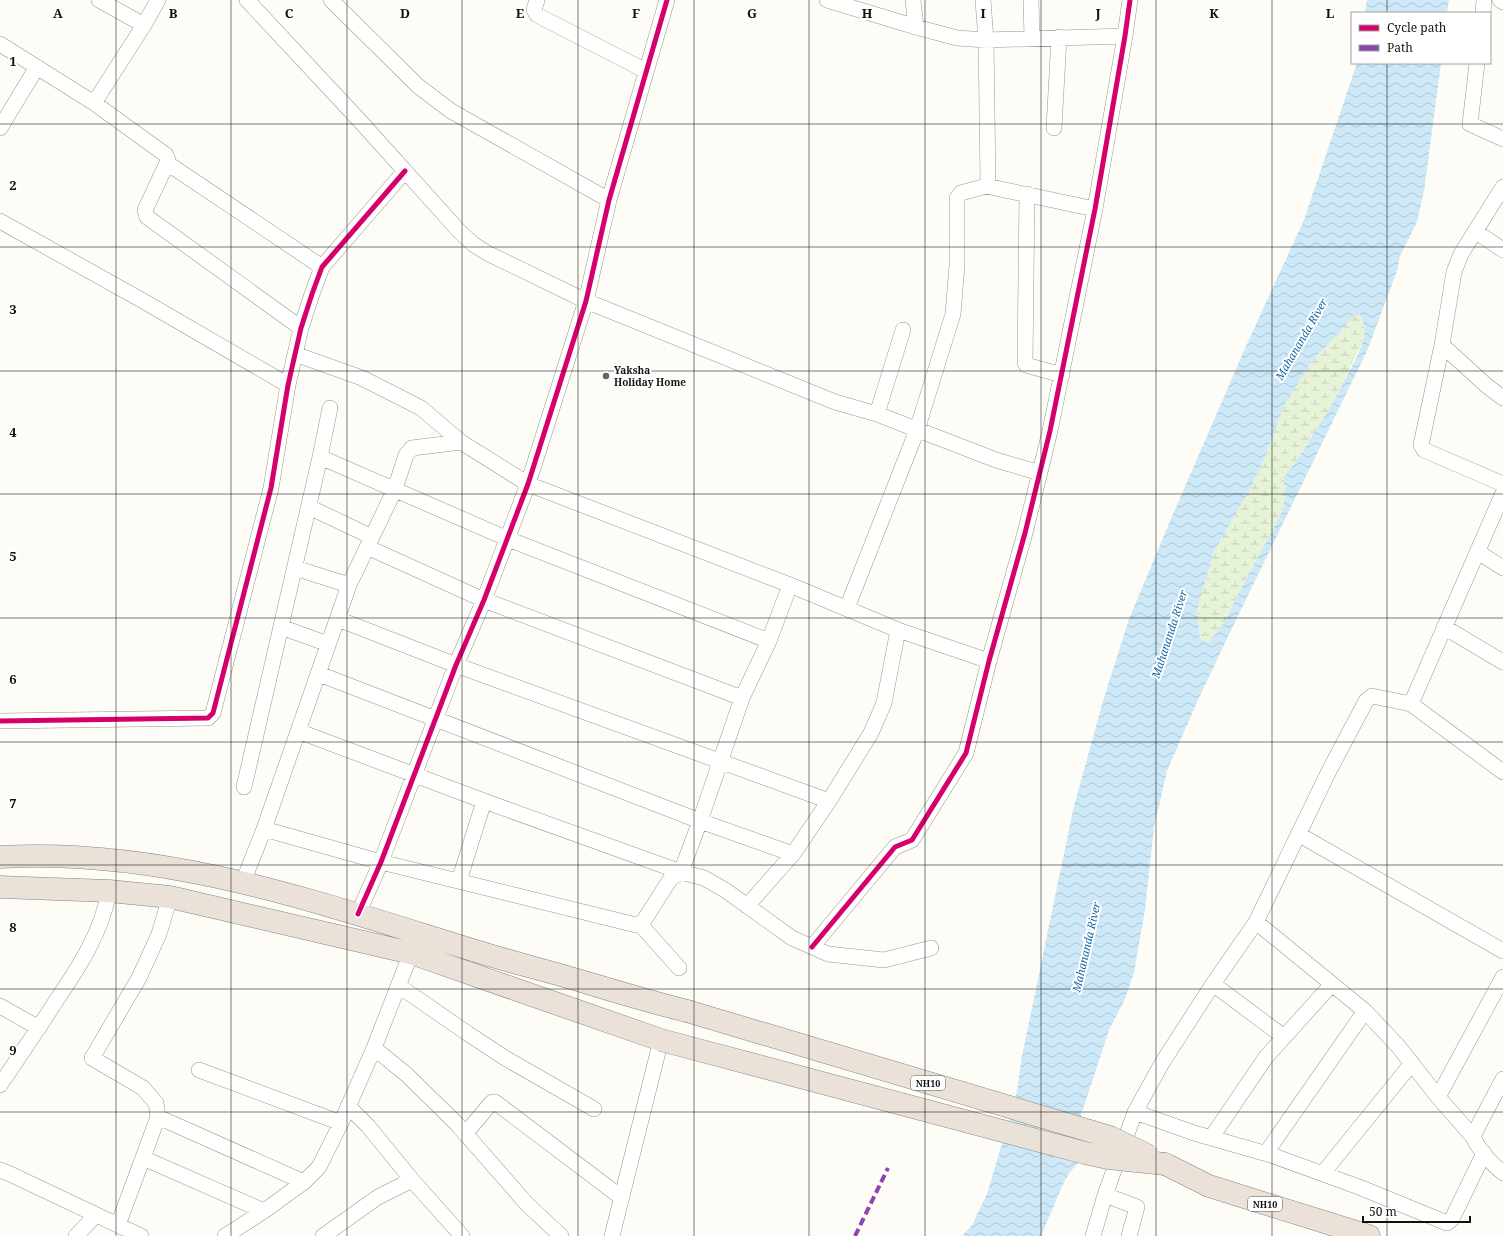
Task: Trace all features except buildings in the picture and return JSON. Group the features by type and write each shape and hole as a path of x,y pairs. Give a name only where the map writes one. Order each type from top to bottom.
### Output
{"highway":[{"name":"NH10","path":"0,857 49,856 142,862 243,882 358,914 499,958 687,1011 1110,1137 1209,1186 1368,1236"},
{"path":"0,887 110,891 170,897 411,953 661,1040 1085,1153 1108,1158 1165,1164"}],"street":[{"path":"99,0 144,25"},
{"path":"94,103 144,25 158,0"},
{"path":"247,0 359,120 459,231 487,253 586,301 835,402 876,414 996,460 1040,473"},
{"path":"331,0 418,86 445,107 608,200"},
{"path":"538,0 534,10 537,15 646,71"},
{"path":"358,914 381,862 456,665 484,600 528,484 586,301 608,200 667,0"},
{"path":"827,0 958,38 986,40 1125,36"},
{"path":"913,0 916,27"},
{"path":"983,0 986,40 988,183 986,186"},
{"path":"1031,0 1032,38"},
{"path":"812,947 895,847 912,840 966,753 989,661 1025,533 1062,375 1095,209 1130,0"},
{"path":"1483,12 1484,0"},
{"path":"1054,128 1059,37"},
{"path":"0,44 94,103 166,155 168,164 145,210 147,217 301,328"},
{"path":"1477,64 1470,124 1503,139"},
{"path":"0,128 37,67"},
{"path":"168,164 322,267"},
{"path":"0,721 208,718 213,714 271,488 288,385 301,328 322,267 405,172"},
{"path":"847,608 917,430 953,314 957,265 957,198 961,193 986,186 1095,209"},
{"path":"1503,187 1461,254 1454,272 1442,345 1421,445 1424,450 1503,484"},
{"path":"1027,194 1025,363 1026,365 1062,375"},
{"path":"0,221 145,302 288,385"},
{"path":"1475,232 1503,250"},
{"path":"876,414 903,330"},
{"path":"1442,345 1487,386 1503,398"},
{"path":"295,354 362,378 421,408 461,442 528,484 790,585 898,630 989,661"},
{"path":"244,787 309,507 330,408"},
{"path":"243,882 264,829 349,585 395,489 409,450 461,442"},
{"path":"320,457 508,539 769,641"},
{"path":"1412,704 1503,493"},
{"path":"309,507 369,542 484,600 742,698"},
{"path":"1478,552 1503,568"},
{"path":"294,568 349,585"},
{"path":"640,924 671,878 681,872 742,698 769,641 790,585"},
{"path":"338,619 456,665 830,801"},
{"path":"281,627 328,644"},
{"path":"1444,627 1503,662"},
{"path":"747,906 793,854 830,801 871,733 884,703 898,630"},
{"path":"319,674 700,821 793,854"},
{"path":"1093,1236 1105,1195 1135,1112 1154,1076 1213,984 1256,922 1298,834 1366,701 1372,696 1412,704 1503,772"},
{"path":"298,731 484,801 681,872 704,878 724,890 792,938 828,954 884,960 931,948"},
{"path":"459,881 484,801"},
{"path":"264,829 381,862 636,925 640,924"},
{"path":"1298,834 1503,951"},
{"path":"0,1085 81,963 95,938 107,908 110,891"},
{"path":"118,1225 158,1117 156,1103 142,1088 92,1058 139,978 159,934 170,897"},
{"path":"1256,922 1365,1010 1412,1062 1438,1098 1474,1138 1474,1141 1484,1153 1502,1170"},
{"path":"640,924 679,968"},
{"path":"225,1236 264,1211 304,1182 319,1167 341,1123 374,1048 411,953"},
{"path":"1438,1098 1503,977"},
{"path":"1213,984 1284,1037"},
{"path":"1211,1138 1266,1057 1332,984"},
{"path":"399,986 499,1054 594,1108"},
{"path":"0,1006 39,1028"},
{"path":"1266,1153 1365,1010"},
{"path":"612,1236 661,1040"},
{"path":"374,1048 406,1075 465,1134 526,1203 561,1236"},
{"path":"1323,1173 1412,1062"},
{"path":"199,1070 341,1123"},
{"path":"1474,1138 1475,1132 1503,1079"},
{"path":"465,1134 492,1102 495,1102 622,1198"},
{"path":"348,1106 368,1126 412,1180 462,1236"},
{"path":"1135,1112 1187,1131 1266,1153 1323,1173 1447,1223 1452,1219 1484,1153"},
{"path":"158,1117 304,1182"},
{"path":"143,1158 264,1211"},
{"path":"0,1170 137,1235"},
{"path":"323,1236 378,1197 412,1180"},
{"path":"1105,1195 1137,1207 1129,1236"},
{"path":"76,1236 96,1215"}],"green space":[{"path":"1361,314 1364,328 1362,343 1327,414 1285,476 1284,484 1286,494 1282,512 1236,598 1226,620 1209,642 1203,641 1200,638 1197,610 1214,552 1250,489 1264,460 1283,408 1311,362 1354,315"}],"water":[{"path":"1367,0 1449,0 1447,12 1365,12"},
{"name":"Mahananda River","path":"1357,64 1441,64 1424,191 1417,222 1400,256 1397,271 1367,351 1232,628 1197,702 1167,771 1154,827 1145,910 1134,972 1125,999 1109,1030 1081,1115 1081,1152 1078,1163 1070,1172 1063,1184 1041,1236 962,1236 972,1225 987,1194 1016,1097 1022,1056 1073,810 1103,701 1129,619 1246,346 1304,220","holes":["1354,315 1361,315 1363,322 1363,340 1353,365 1333,403 1285,476 1284,484 1286,494 1282,512 1236,598 1226,620 1209,642 1203,641 1200,638 1197,610 1214,552 1250,489 1264,460 1283,408 1311,362"]}],"marked path":[{"path":"855,1236 888,1168"}],"cycle path":[{"path":"358,914 381,862 456,665 484,600 528,484 586,301 609,200 667,0"},
{"path":"812,947 895,847 912,840 966,753 989,661 1025,533 1050,431 1095,209 1130,0"},
{"path":"0,721 208,718 213,713 271,488 288,385 301,328 312,294 322,267 405,171"}],"place":[{"name":"Yaksha Holiday Home","path":"606,376"}]}
